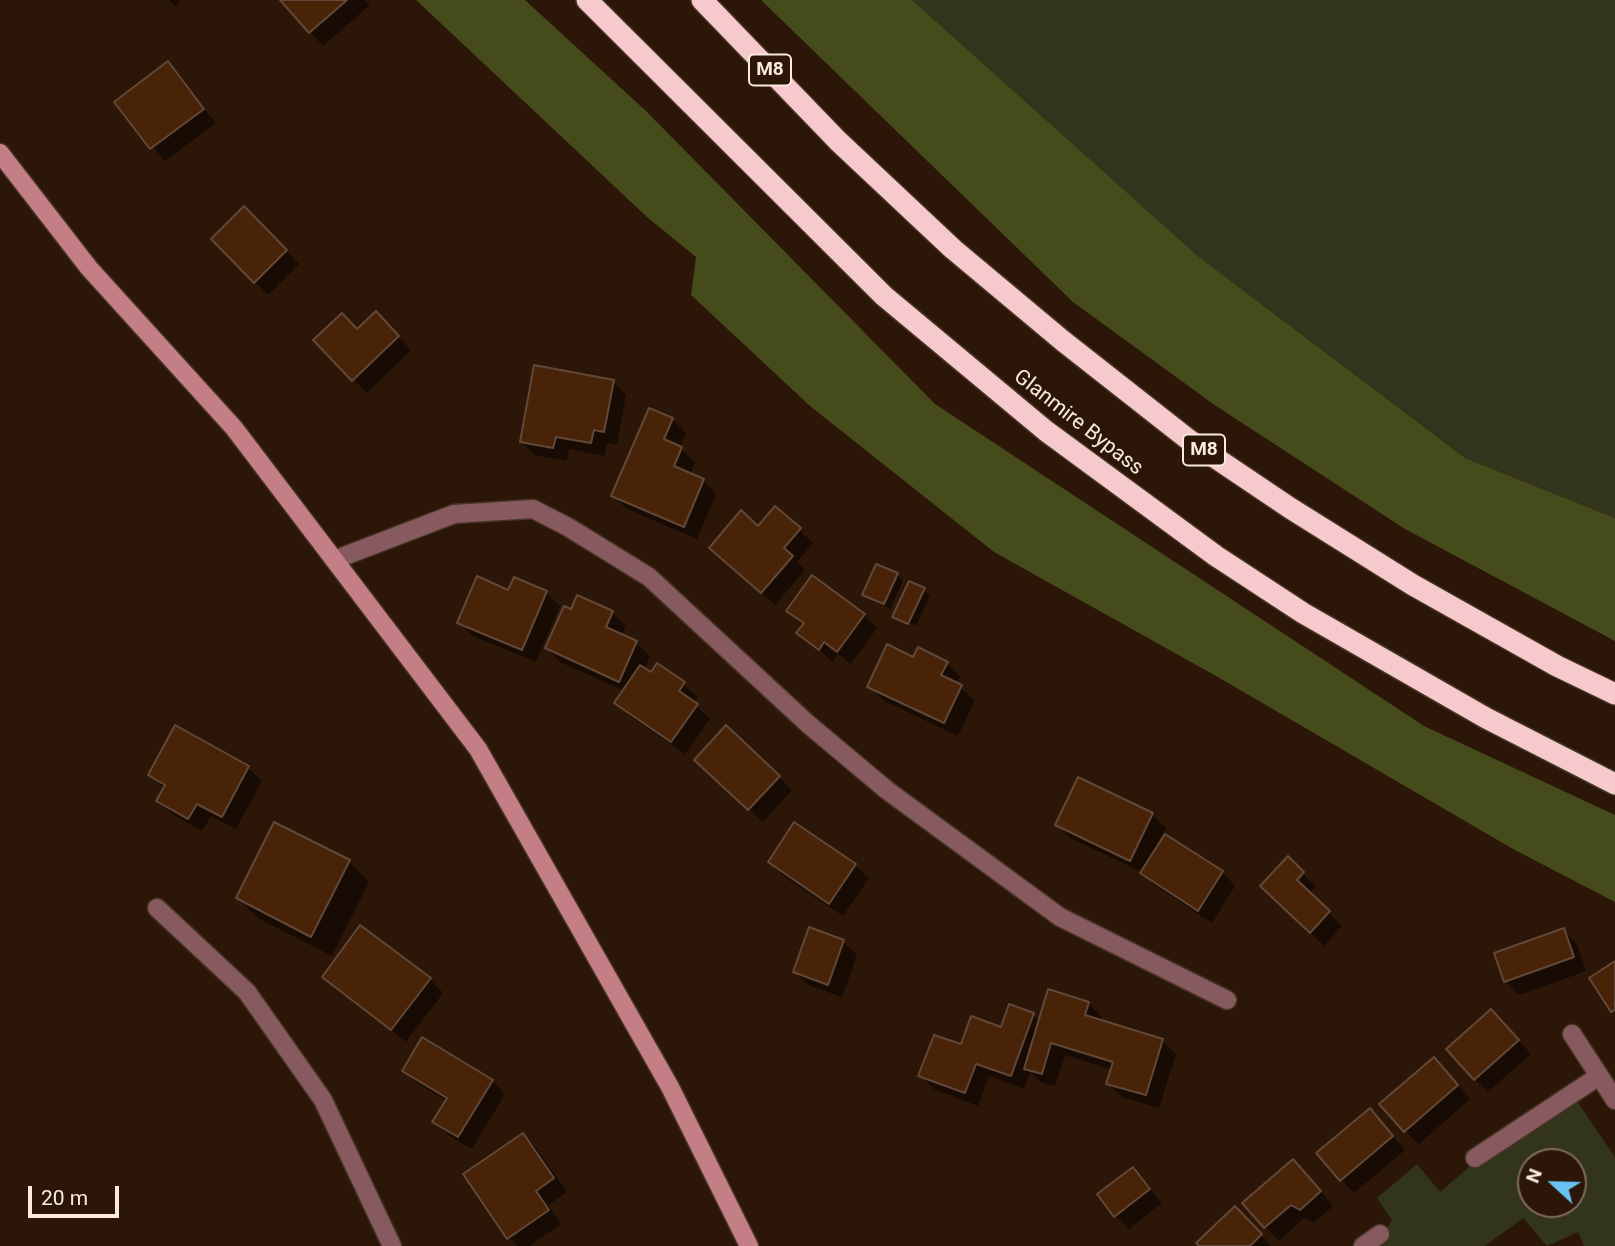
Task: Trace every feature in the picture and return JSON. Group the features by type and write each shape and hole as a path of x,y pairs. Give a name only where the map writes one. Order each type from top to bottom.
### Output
{"highway":[{"name":"Glanmire Bypass","path":"587,0 884,296 1046,431 1216,556 1303,613 1486,718 1615,784"},
{"name":"M8","path":"702,0 838,141 953,249 1063,341 1189,440 1290,508 1413,585 1557,666 1615,694"}],"main road":[{"path":"0,153 89,268 234,428 478,749 670,1087 749,1246"}],"street":[{"path":"334,560 454,513 533,509 568,527 649,577 808,724 888,791 1060,917 1227,1000"},
{"path":"157,908 247,992 323,1100 392,1246"},
{"path":"1572,1034 1615,1100"},
{"path":"1475,1158 1599,1076"},
{"path":"1363,1246 1380,1234"}],"green space":[{"path":"416,0 525,0 646,111 935,404 1424,726 1615,815 1615,902 1513,849 1216,676 994,552 810,406 691,295 696,257 647,217"},
{"path":"761,0 912,0 1199,257 1465,458 1615,518 1615,641 1405,529 1216,406 1073,302"},
{"path":"912,0 1615,0 1615,518 1465,458 1199,257"},
{"path":"1551,1097 1576,1100 1615,1157 1615,1246 1584,1246 1578,1232 1547,1246 1523,1218 1485,1246 1381,1246 1378,1242 1392,1220 1377,1198 1417,1164 1440,1192"}],"building":[{"path":"280,0 347,0 309,33"},
{"path":"168,61 204,109 150,149 114,102"},
{"path":"244,206 287,250 254,283 211,239"},
{"path":"376,311 399,336 352,381 313,340 342,313 357,329"},
{"path":"534,365 614,380 604,432 594,430 591,443 556,437 553,448 520,442"},
{"path":"649,408 673,418 664,439 682,447 674,466 704,479 684,527 611,496"},
{"path":"775,506 801,528 784,548 793,556 761,593 709,548 741,510 758,526"},
{"path":"876,564 898,573 884,604 862,595"},
{"path":"812,575 865,614 837,652 824,642 819,650 796,633 804,623 786,611"},
{"path":"477,576 508,590 514,577 547,591 522,650 457,623"},
{"path":"909,581 925,588 908,624 892,617"},
{"path":"577,595 613,611 606,627 637,641 619,682 545,648 564,606 571,609"},
{"path":"887,644 913,657 918,647 948,662 941,675 962,685 944,723 867,687"},
{"path":"657,663 685,682 679,691 698,704 671,742 614,703 640,665 651,672"},
{"path":"175,725 249,766 222,817 197,804 188,819 156,801 165,785 148,775"},
{"path":"726,725 780,776 748,810 694,760"},
{"path":"1078,777 1153,813 1130,861 1055,825"},
{"path":"274,822 350,860 311,937 236,898"},
{"path":"794,822 856,864 829,904 768,862"},
{"path":"1165,834 1223,871 1198,911 1140,873"},
{"path":"1288,856 1304,872 1297,880 1330,911 1310,933 1260,886"},
{"path":"360,925 431,978 391,1030 322,977"},
{"path":"809,927 844,940 828,985 793,972"},
{"path":"1564,928 1574,957 1504,982 1494,953"},
{"path":"1615,961 1615,1010 1611,1012 1589,978"},
{"path":"1048,989 1089,1002 1085,1015 1163,1039 1146,1095 1106,1084 1113,1062 1051,1043 1042,1074 1024,1069"},
{"path":"1009,1004 1034,1013 1011,1076 976,1064 965,1093 918,1076 934,1035 961,1044 971,1016 1001,1027"},
{"path":"1491,1009 1519,1040 1474,1080 1446,1049"},
{"path":"422,1037 493,1080 458,1137 432,1122 447,1098 402,1071"},
{"path":"1434,1057 1458,1085 1404,1132 1379,1104"},
{"path":"1370,1108 1393,1136 1340,1181 1316,1153"},
{"path":"523,1133 554,1178 536,1191 549,1210 507,1239 463,1174"},
{"path":"1293,1159 1321,1191 1300,1210 1291,1205 1264,1228 1242,1203"},
{"path":"1133,1167 1150,1189 1114,1217 1097,1194"},
{"path":"1235,1206 1262,1234 1250,1246 1199,1246 1196,1243"}]}
